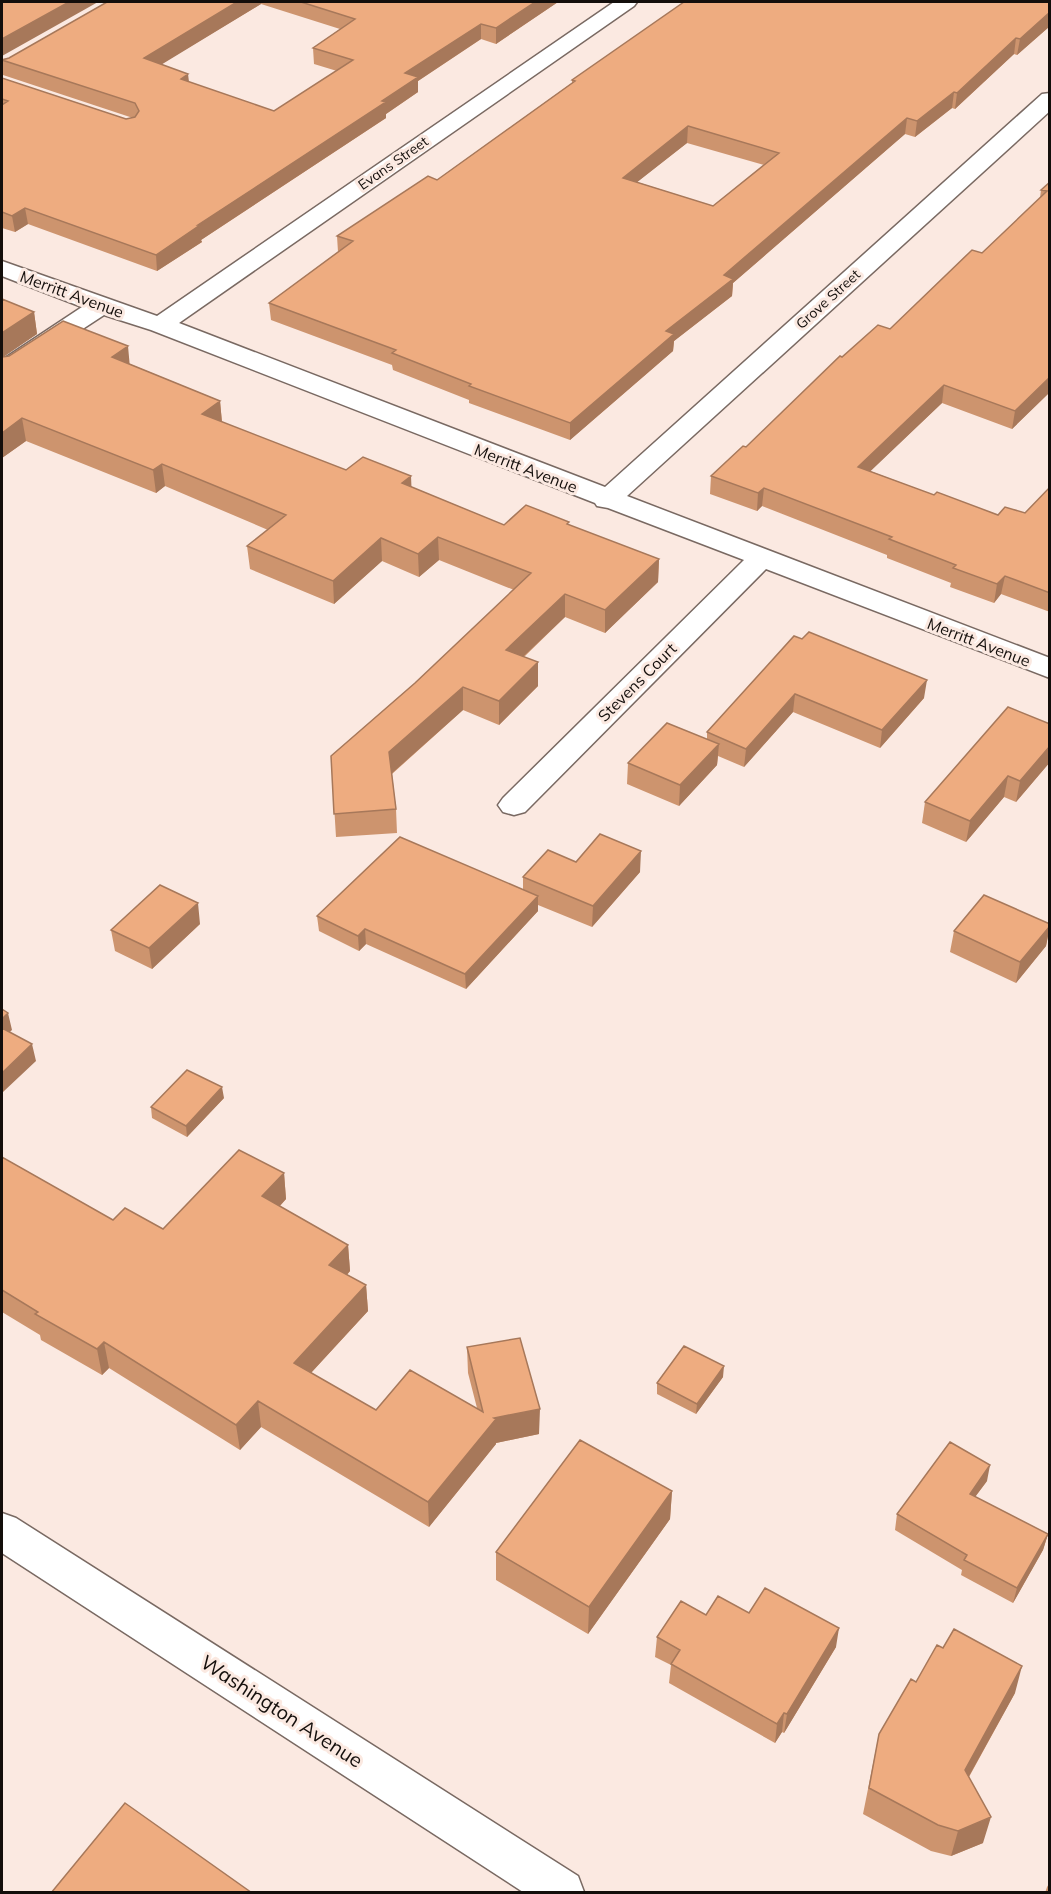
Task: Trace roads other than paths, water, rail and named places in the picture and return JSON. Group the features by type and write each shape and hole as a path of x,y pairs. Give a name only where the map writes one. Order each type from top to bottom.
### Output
{"street":[{"name":"Evans Street","path":"160,326 627,2"},
{"name":"Grove Street","path":"607,500 1050,99"},
{"name":"Merritt Avenue","path":"2,268 160,326 1050,669"},
{"path":"2,371 101,306"},
{"name":"Stevens Court","path":"514,805 761,559"},
{"name":"Washington Avenue","path":"2,1531 562,1893"}]}
